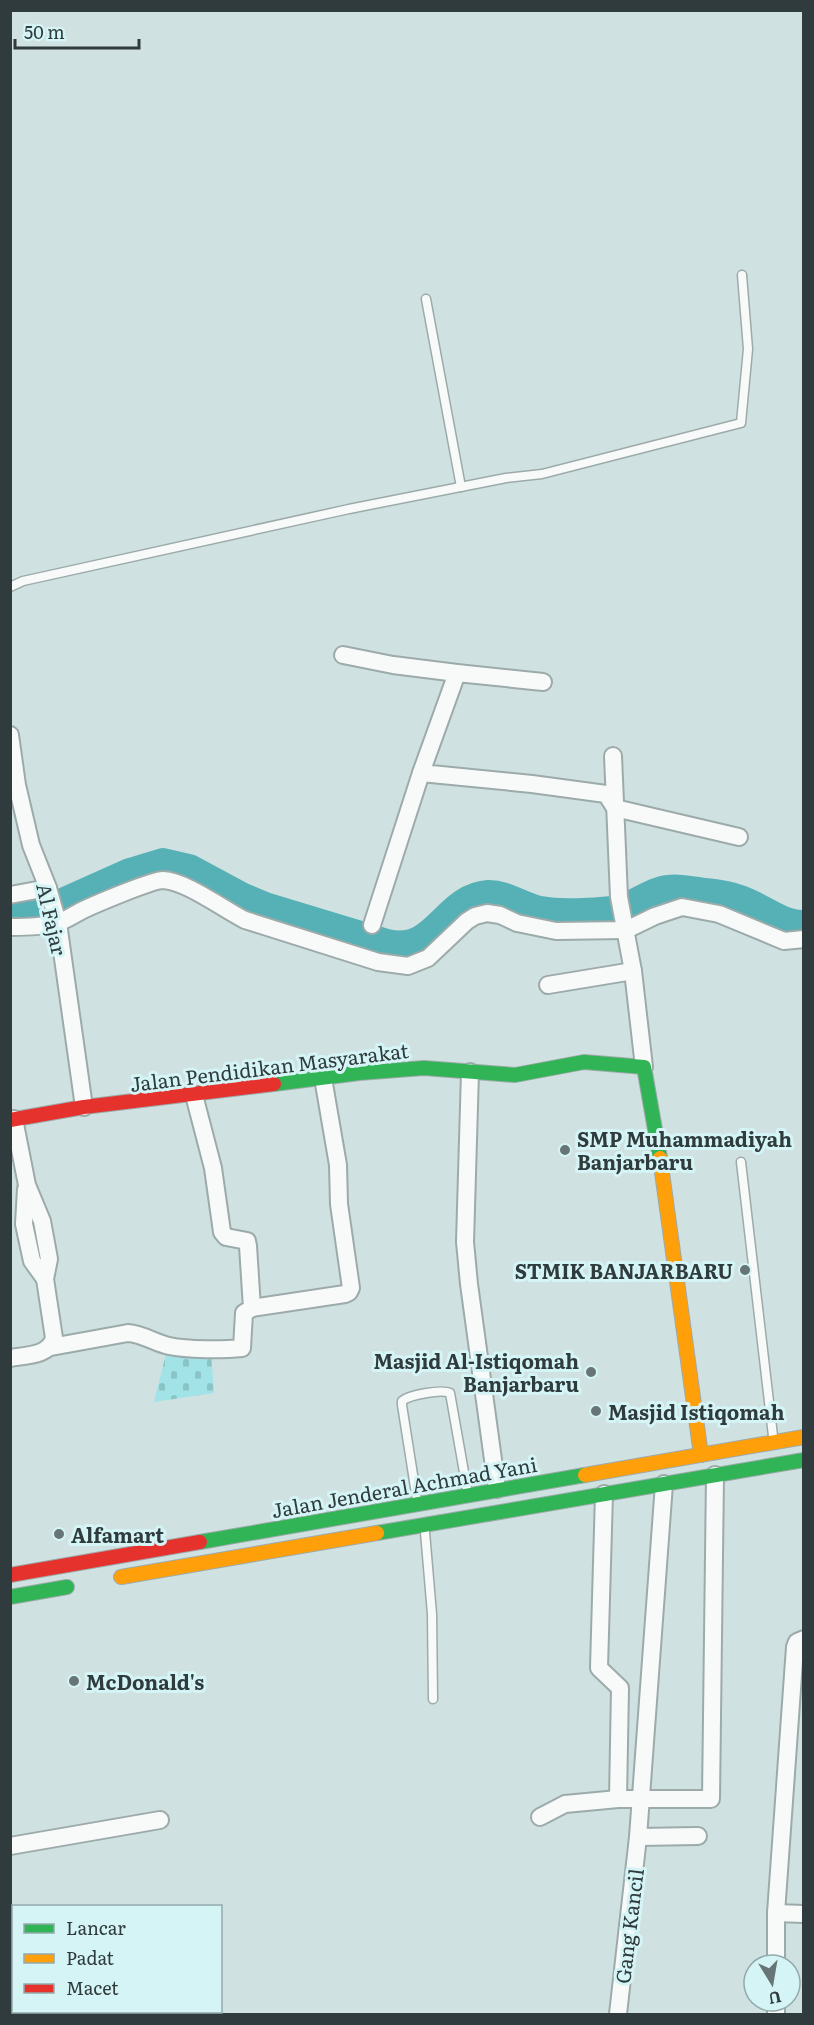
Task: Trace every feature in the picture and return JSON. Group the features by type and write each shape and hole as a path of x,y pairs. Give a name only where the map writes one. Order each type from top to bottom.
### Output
{"main road":[{"name":"Jalan Pendidikan Masyarakat","path":"12,1120 84,1107 424,1068 515,1075 584,1062 644,1067"},
{"path":"644,1067 663,1177 701,1455"},
{"name":"Jalan Jenderal Achmad Yani","path":"10,1575 804,1437"},
{"name":"Jalan Jenderal Achmad Yani","path":"117,1556 115,1578 804,1460"},
{"path":"283,1526 287,1548"},
{"path":"10,1597 77,1585"}],"street":[{"path":"343,655 393,665 543,682"},
{"path":"372,925 421,773 457,673"},
{"name":"Al Fajar","path":"10,735 14,786 57,922 84,1107"},
{"path":"613,756 619,897 633,971 644,1067"},
{"path":"421,773 606,794 615,808 739,837"},
{"path":"10,927 57,922 162,880 203,895 225,911 245,920 378,962 408,966 428,958 467,921 487,913 500,915 517,923 556,931 626,928 681,907 719,914 784,941 804,939"},
{"path":"10,895 49,891"},
{"path":"548,985 633,971"},
{"path":"470,1072 465,1242 497,1489"},
{"path":"10,1358 43,1352 51,1347 128,1333 141,1334 169,1346 242,1348 244,1313 252,1308 349,1292 351,1288 339,1204 338,1165 323,1078"},
{"path":"194,1095 213,1168 222,1232 226,1237 248,1241 252,1308"},
{"path":"12,1120 27,1185 42,1221 49,1258 45,1279 54,1329 51,1347"},
{"path":"540,1817 565,1804 618,1799 711,1799 715,1475"},
{"name":"Gang Kancil","path":"618,2014 638,1837 664,1484"},
{"path":"604,1494 599,1668 620,1688 618,1799"},
{"path":"776,1953 776,1913 795,1647 797,1642 804,1639"},
{"path":"10,1845 160,1820"},
{"path":"638,1837 698,1836"},
{"path":"776,1913 804,1914"}],"lane":[{"path":"10,587 23,581 348,509 542,474 741,423 748,349 742,275"},
{"path":"426,299 461,487"},
{"path":"741,1162 774,1442"},
{"path":"417,1503 402,1401 444,1391 450,1393 468,1494"},
{"path":"425,1525 432,1614 433,1699"}],"green space":[{"path":"167,1350 211,1354 214,1393 154,1402"}],"waterway":[{"path":"10,915 54,907 130,873 163,863 189,869 265,907 387,944 404,945 417,942 429,935 473,898 488,895 501,897 540,911 576,913 619,910 659,892 682,890 736,899 771,916 804,925"}],"traffic: fast":[{"path":"274,1084 359,1073 424,1068 515,1075 584,1062 644,1067 660,1158"},
{"path":"377,1533 804,1460"},
{"path":"200,1542 585,1475"},
{"path":"10,1597 67,1587"}],"traffic: slow":[{"path":"660,1158 701,1455"},
{"path":"585,1475 804,1437"},
{"path":"121,1577 377,1533"}],"traffic: jam":[{"path":"10,1120 84,1107 274,1084"},
{"path":"10,1575 200,1542"}],"place":[{"name":"SMP Muhammadiyah Banjarbaru","path":"565,1150"},
{"name":"STMIK BANJARBARU","path":"745,1270"},
{"name":"Masjid Al-Istiqomah Banjarbaru","path":"591,1372"},
{"name":"Masjid Istiqomah","path":"596,1411"},
{"name":"Alfamart","path":"59,1534"},
{"name":"McDonald's","path":"74,1681"}]}
